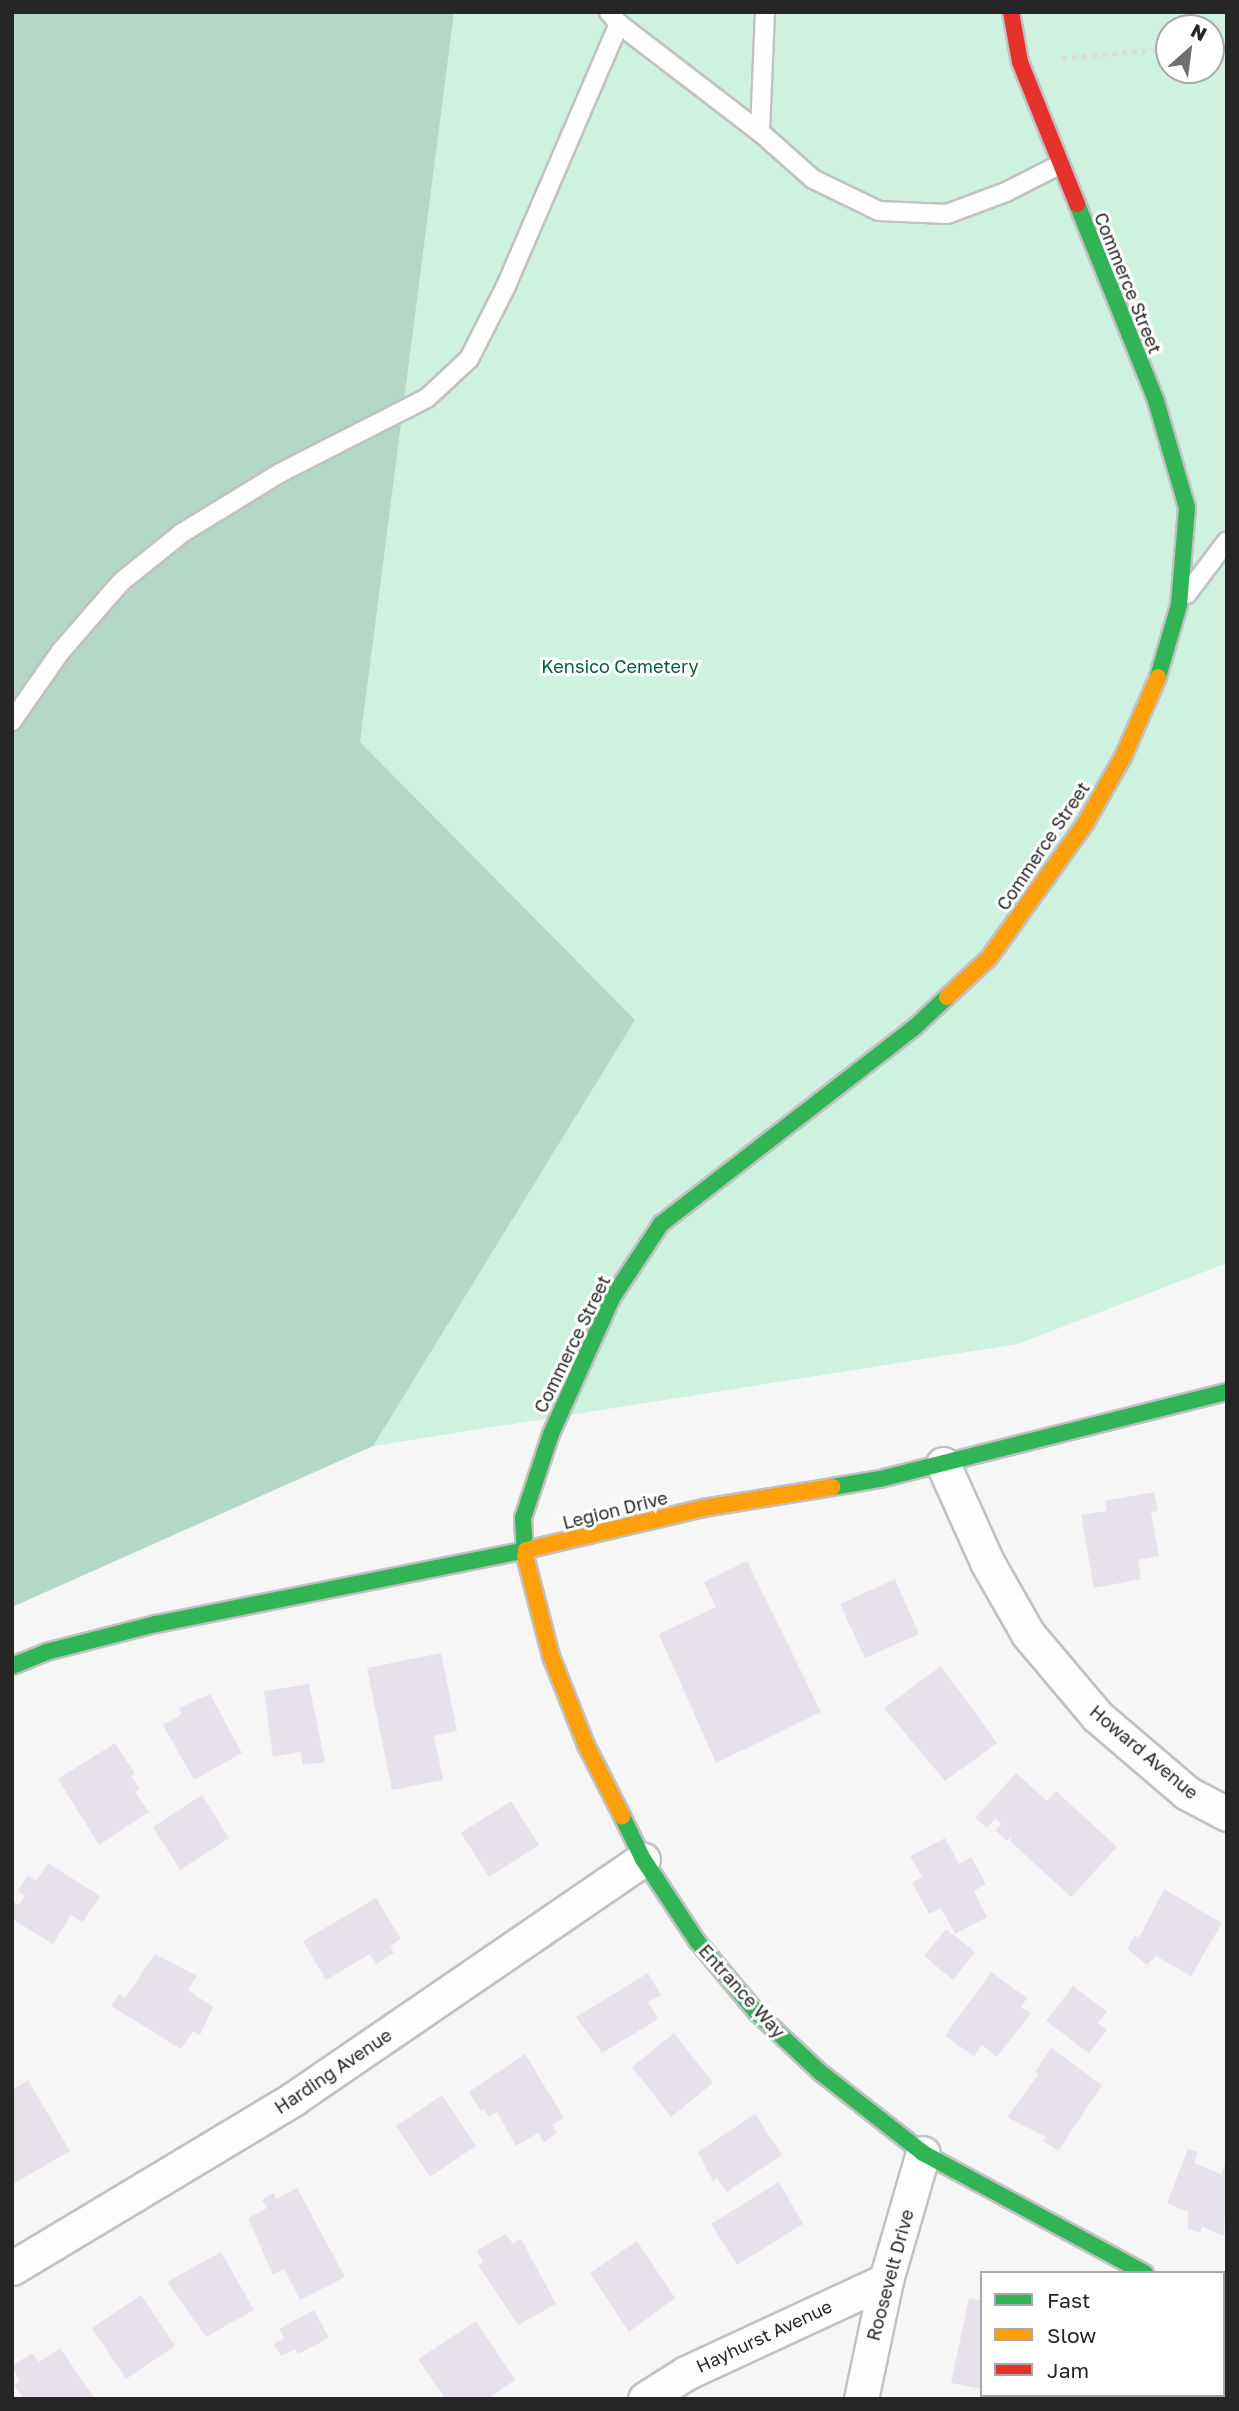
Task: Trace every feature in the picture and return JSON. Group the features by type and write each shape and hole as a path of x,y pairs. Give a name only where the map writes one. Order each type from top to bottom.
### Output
{"street":[{"name":"Commerce Street","path":"524,1551 523,1518 551,1434 612,1298 661,1224 915,1027 989,958 1085,824 1124,755 1160,672 1178,605 1187,508 1156,401 1020,62 1011,12"},
{"name":"Legion Drive","path":"12,1665 46,1652 156,1624 524,1551 703,1508 880,1479 1227,1392"},
{"name":"Howard Avenue","path":"943,1464 987,1562 1028,1634 1097,1716 1188,1793 1227,1814"},
{"name":"Entrance Way","path":"524,1551 551,1656 586,1745 643,1859 697,1941 757,2013 821,2073 923,2153 1141,2271"},
{"name":"Harding Avenue","path":"12,2268 293,2099 643,1859"},
{"name":"Roosevelt Drive","path":"861,2399 886,2280 923,2153"},
{"name":"Hayhurst Avenue","path":"645,2399 687,2373 886,2280"}],"lane":[{"path":"760,132 765,12"},
{"path":"12,721 61,651 121,582 182,533 280,473 427,398 469,359 506,286 614,18 760,132 813,179 878,211 947,214 1006,192 1059,164"},
{"path":"1178,605 1227,541"}],"path":[{"path":"1020,62 1155,49"}],"green space":[{"name":"Kensico Cemetery","path":"12,12 1227,12 1227,1263 1018,1344 373,1446 12,1607"},
{"path":"12,12 454,12 360,742 635,1020 373,1446 12,1607"}],"building":[{"path":"1154,1492 1158,1511 1151,1512 1159,1556 1138,1560 1141,1579 1094,1588 1081,1515 1107,1511 1105,1501"},
{"path":"747,1561 821,1712 716,1763 659,1634 716,1607 704,1582"},
{"path":"895,1579 919,1634 865,1658 840,1604"},
{"path":"441,1653 457,1731 434,1736 443,1780 392,1790 367,1668"},
{"path":"941,1666 997,1743 945,1781 884,1708"},
{"path":"309,1684 325,1762 303,1765 300,1752 273,1757 264,1691"},
{"path":"210,1694 242,1753 194,1780 163,1725 182,1714 179,1708"},
{"path":"115,1743 135,1774 131,1776 140,1789 135,1792 149,1812 99,1845 58,1779"},
{"path":"1016,1773 1047,1801 1056,1791 1117,1847 1071,1897 1010,1841 1012,1835 1007,1841 995,1830 1001,1824 995,1819 987,1828 975,1818"},
{"path":"202,1795 229,1838 180,1870 153,1827"},
{"path":"511,1801 539,1845 489,1877 461,1833"},
{"path":"945,1838 959,1864 971,1857 986,1884 974,1891 987,1917 955,1934 941,1908 929,1914 912,1883 922,1877 910,1856"},
{"path":"48,1863 100,1896 83,1922 71,1915 53,1944 12,1919 12,1901 19,1905 25,1896 18,1891 28,1875 36,1881"},
{"path":"1164,1889 1222,1923 1191,1976 1156,1956 1147,1965 1127,1949 1135,1935 1139,1938"},
{"path":"376,1898 401,1939 390,1946 394,1953 376,1964 370,1954 326,1980 303,1941"},
{"path":"946,1929 975,1952 953,1980 924,1956"},
{"path":"155,1954 197,1976 188,1990 213,2007 200,2035 193,2031 181,2049 111,2006 119,1994 125,1998"},
{"path":"991,1972 1027,1998 1021,2007 1031,2013 997,2057 982,2045 974,2056 945,2036"},
{"path":"648,1973 661,1995 648,2002 658,2019 602,2053 576,2017"},
{"path":"1073,1986 1107,2012 1098,2023 1107,2030 1089,2053 1046,2021"},
{"path":"674,2033 713,2083 671,2117 632,2067"},
{"path":"1051,2048 1102,2085 1058,2151 1043,2141 1046,2137 1007,2117 1039,2074 1035,2072"},
{"path":"525,2054 564,2118 552,2125 557,2133 544,2142 538,2133 516,2146 497,2112 489,2117 484,2109 481,2111 469,2092"},
{"path":"28,2080 70,2151 13,2184 12,2090"},
{"path":"442,2095 476,2146 430,2177 396,2126"},
{"path":"755,2114 782,2155 727,2192 717,2178 713,2181 698,2152"},
{"path":"1188,2149 1198,2152 1194,2163 1221,2174 1227,2160 1224,2236 1202,2227 1200,2233 1188,2229 1188,2212 1167,2203"},
{"path":"779,2182 803,2224 737,2265 711,2224"},
{"path":"297,2188 345,2277 300,2300 284,2269 273,2275 248,2218 267,2208 262,2200 274,2193 276,2199"},
{"path":"506,2234 513,2244 521,2239 556,2304 518,2325 478,2265 483,2262 477,2250"},
{"path":"637,2241 675,2298 629,2332 590,2273"},
{"path":"221,2252 254,2310 206,2337 167,2282"},
{"path":"141,2295 175,2346 126,2379 92,2328"},
{"path":"969,2298 980,2301 980,2389 951,2383"},
{"path":"314,2310 329,2338 298,2354 295,2349 281,2356 274,2344 284,2338 279,2329"},
{"path":"476,2321 515,2380 487,2399 445,2399 418,2359"},
{"path":"60,2348 95,2399 24,2399 14,2385 20,2381 12,2366 32,2353 39,2362"}],"traffic: fast":[{"path":"1077,204 1156,401 1187,508 1179,605 1158,677"},
{"path":"525,1556 523,1518 551,1434 612,1298 661,1224 915,1027 947,997"},
{"path":"832,1487 880,1479 1227,1392"},
{"path":"12,1666 46,1652 156,1624 526,1550"},
{"path":"622,1816 643,1859 697,1941 757,2013 821,2073 923,2153 1141,2271"}],"traffic: slow":[{"path":"947,997 989,958 1085,824 1124,755 1158,677"},
{"path":"526,1550 703,1508 832,1487"},
{"path":"525,1556 551,1656 586,1745 622,1816"}],"traffic: jam":[{"path":"1011,12 1020,62 1077,204"}]}
